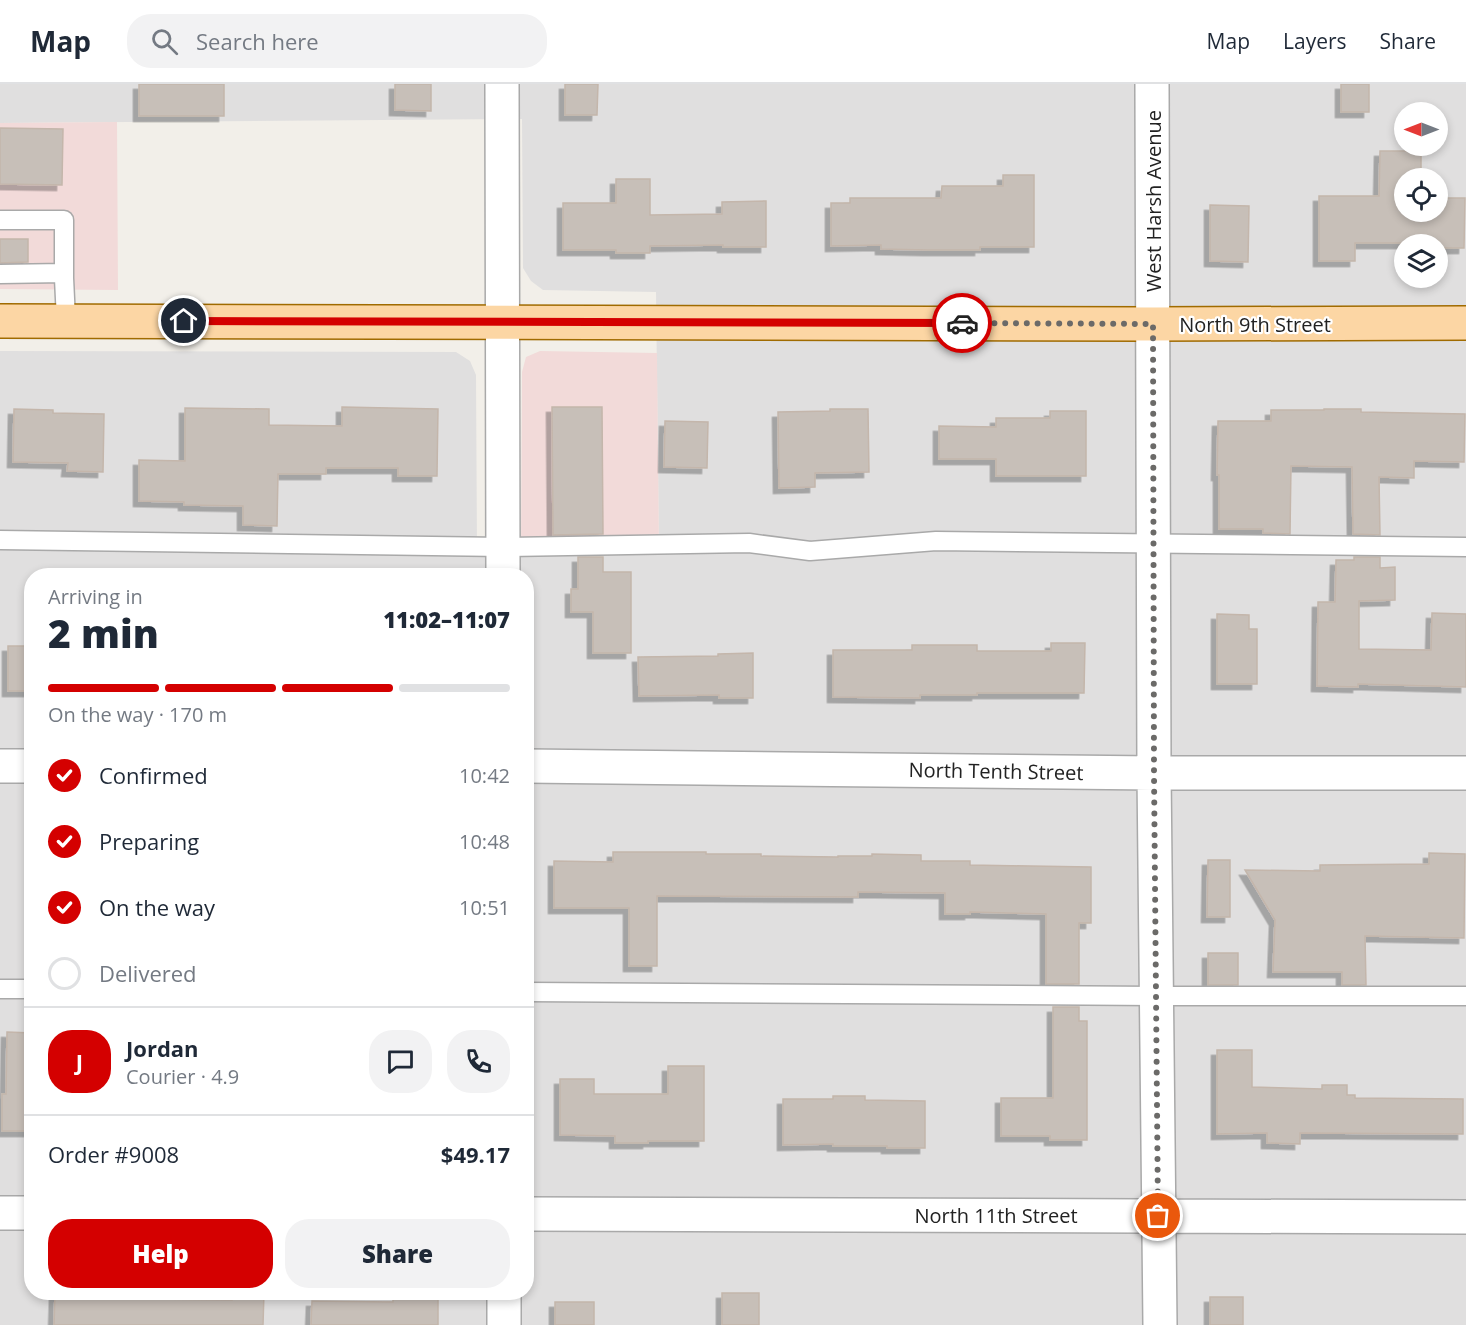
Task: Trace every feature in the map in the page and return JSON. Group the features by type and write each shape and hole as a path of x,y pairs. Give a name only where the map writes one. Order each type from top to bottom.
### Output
{"main road":[{"name":"North 9th Street","path":"0,321 1466,323"}],"street":[{"path":"502,84 503,561"},
{"name":"West Harsh Avenue","path":"1152,84 1154,773 1160,1325"},
{"path":"0,766 24,766"},
{"name":"North Tenth Street","path":"534,766 1154,773 1466,773"},
{"path":"0,1213 24,1213"},
{"name":"North 11th Street","path":"534,1214 1466,1217"},
{"path":"504,1300 504,1325"}],"lane":[{"path":"0,220 64,220 66,320"},
{"path":"0,274 64,273"},
{"path":"0,540 503,561 750,543 810,551 936,542 1466,547"},
{"path":"0,989 24,989"},
{"path":"534,992 1466,996"}],"shaded area":[{"path":"0,84 1466,84 1466,1325 0,1325 0,351 456,352 470,361 476,375 477,550 659,551 656,292 543,290 531,281 523,268 522,119 0,123"},
{"path":"117,122 118,290 0,289 0,123"},
{"path":"540,351 657,353 659,551 521,551 522,372 526,357"}],"building":[{"path":"139,84 224,84 224,116 139,116"},
{"path":"395,84 431,84 431,111 395,110"},
{"path":"565,84 598,84 597,115 565,115"},
{"path":"1341,84 1369,84 1369,112 1341,112"},
{"path":"0,128 63,129 62,185 0,184"},
{"path":"1380,151 1394,151 1394,156 1421,156 1421,168 1394,168 1394,222 1448,222 1448,198 1465,198 1464,248 1448,248 1448,234 1394,234 1394,243 1355,243 1355,261 1319,261 1319,196 1379,196"},
{"path":"1003,175 1034,175 1034,247 927,250 881,249 881,245 831,246 831,203 850,203 850,198 941,198 942,186 1003,186"},
{"path":"616,179 650,179 650,215 722,214 722,202 766,201 766,247 650,246 650,253 616,253 616,250 563,250 563,203 616,203"},
{"path":"1210,205 1249,206 1248,262 1210,261"},
{"path":"0,239 28,239 28,262 0,263"},
{"path":"342,407 438,409 437,476 398,476 398,468 326,468 326,474 278,474 277,526 243,525 243,506 184,505 184,502 139,501 139,460 185,461 185,408 269,409 269,425 342,426"},
{"path":"552,407 602,407 603,534 553,535"},
{"path":"14,409 53,410 53,413 104,414 103,472 67,471 68,463 13,462"},
{"path":"830,409 868,409 869,472 815,473 815,487 779,488 778,412 830,411"},
{"path":"1324,409 1465,414 1464,462 1414,461 1414,478 1379,477 1380,535 1353,534 1352,467 1291,466 1290,534 1263,533 1263,529 1219,529 1218,421 1271,421 1271,410"},
{"path":"1050,411 1086,411 1086,476 996,476 996,459 939,459 939,426 996,427 996,418 1050,418"},
{"path":"665,421 708,422 707,468 664,467"},
{"path":"578,557 603,557 603,572 631,572 631,653 593,653 593,612 571,612 571,589 578,589"},
{"path":"1354,557 1380,557 1380,568 1395,567 1395,600 1359,601 1359,649 1431,650 1432,613 1466,614 1466,687 1358,684 1358,687 1317,686 1318,602 1335,602 1336,560 1354,560"},
{"path":"1217,614 1249,615 1249,629 1257,629 1257,684 1217,684"},
{"path":"1051,643 1085,643 1084,693 977,693 977,695 920,695 920,698 833,697 833,650 912,650 912,645 977,645 977,651 1051,651"},
{"path":"8,646 24,646 24,691 8,691"},
{"path":"753,653 753,698 719,698 719,695 639,696 638,657"},
{"path":"613,852 706,852 706,854 838,857 872,856 872,854 921,855 921,861 970,861 970,865 1091,867 1091,923 1079,923 1079,984 1046,984 1046,914 970,912 970,914 945,914 945,893 858,892 858,897 657,896 657,966 629,966 629,908 554,908 554,861 613,862"},
{"path":"1429,853 1465,854 1464,938 1365,936 1366,985 1342,985 1342,972 1273,972 1275,920 1245,870 1320,871 1320,865 1429,864"},
{"path":"1208,860 1230,860 1230,917 1207,917"},
{"path":"1208,953 1238,953 1238,985 1208,985"},
{"path":"1053,1007 1079,1007 1079,1021 1087,1021 1087,1140 1050,1140 1050,1136 1001,1136 1001,1098 1053,1098"},
{"path":"7,1032 24,1033 24,1131 2,1131 2,1094 6,1094"},
{"path":"1217,1050 1252,1050 1252,1087 1322,1089 1322,1085 1347,1085 1347,1095 1355,1095 1355,1098 1463,1099 1463,1134 1300,1133 1300,1144 1267,1143 1267,1133 1217,1134"},
{"path":"668,1066 704,1066 704,1141 615,1143 615,1136 560,1135 560,1079 594,1079 594,1094 668,1094"},
{"path":"833,1096 865,1096 865,1100 925,1101 925,1148 833,1146 833,1144 783,1145 783,1099 833,1099"},
{"path":"722,1293 759,1293 759,1325 722,1325"},
{"path":"1210,1297 1243,1297 1243,1325 1210,1325"},
{"path":"55,1300 264,1300 263,1325 54,1325"},
{"path":"393,1300 438,1300 438,1325 311,1325 312,1301 393,1302"},
{"path":"555,1302 594,1302 594,1325 555,1325"}],"way so far":[{"path":"962,323 1153,324 1158,1216"}],"route":[{"path":"184,321 962,323"}]}
